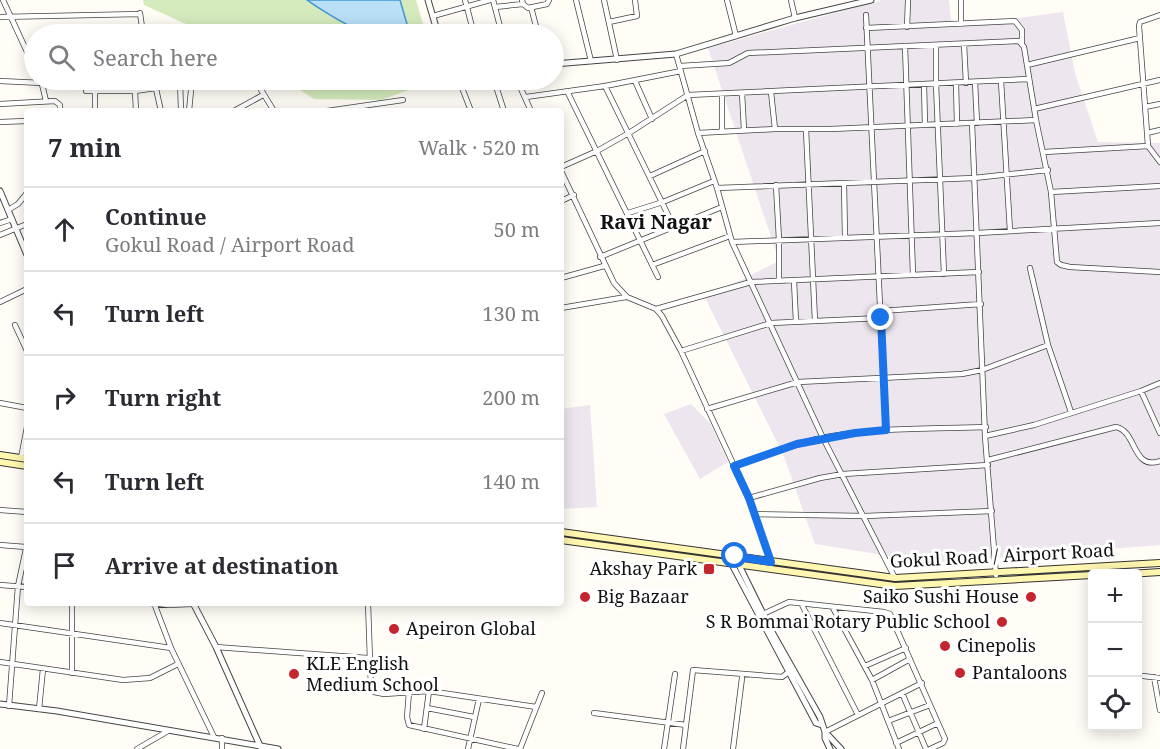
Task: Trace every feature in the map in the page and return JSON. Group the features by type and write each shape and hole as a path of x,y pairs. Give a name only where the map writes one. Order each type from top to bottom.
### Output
{"main road":[{"path":"0,455 24,459"},
{"path":"0,462 24,466"},
{"name":"Gokul Road / Airport Road","path":"564,532 895,578 1160,564"},
{"name":"Gokul Road / Airport Road","path":"564,540 895,586 1088,576"},
{"name":"Gokul Road / Airport Road","path":"1142,573 1160,572"}],"street":[{"path":"3,0 24,45"},
{"path":"428,0 435,24"},
{"path":"465,0 471,24"},
{"path":"433,16 491,0 499,24"},
{"path":"495,7 523,2 528,8 547,4 549,0"},
{"path":"576,0 591,61"},
{"path":"604,0 617,60"},
{"path":"609,22 636,16 634,0"},
{"path":"727,0 736,36"},
{"path":"791,0 795,18"},
{"path":"564,63 676,54 795,18 853,2 871,0"},
{"path":"961,0 961,24"},
{"path":"907,27 908,1"},
{"path":"531,7 535,24"},
{"path":"0,17 140,13 142,24"},
{"path":"866,15 886,430"},
{"path":"1160,15 1140,22 1147,133 1149,146 1160,162"},
{"path":"866,28 1015,21 1022,30 1022,43 1036,120 1048,170 1056,258 1061,265 1089,269 1160,272"},
{"path":"1027,65 1140,39"},
{"path":"526,97 605,87 680,69 729,63 748,53 1016,41 1022,43"},
{"path":"964,44 966,83"},
{"path":"936,45 944,273"},
{"path":"905,46 913,275"},
{"path":"676,54 731,239 823,438 895,578"},
{"path":"564,168 629,133 688,95 1029,79"},
{"path":"1,80 24,81"},
{"path":"1035,109 1160,80"},
{"path":"635,81 652,118"},
{"path":"1001,81 1011,231"},
{"path":"975,82 974,177 982,370 996,581"},
{"path":"956,83 957,124"},
{"path":"924,84 925,125"},
{"path":"605,87 674,227"},
{"path":"44,90 46,101"},
{"path":"86,91 142,90"},
{"path":"156,90 160,108"},
{"path":"180,90 181,108"},
{"path":"189,108 191,90"},
{"path":"260,90 272,108"},
{"path":"463,90 470,108"},
{"path":"497,90 503,108"},
{"path":"522,90 530,108"},
{"path":"95,91 95,108"},
{"path":"135,91 136,108"},
{"path":"771,92 774,129"},
{"path":"568,93 657,277"},
{"path":"742,93 744,130"},
{"path":"722,94 722,131"},
{"path":"239,108 263,95"},
{"path":"348,108 403,100"},
{"path":"0,104 46,101 58,102 59,108"},
{"path":"1145,107 1160,104"},
{"path":"698,133 1036,120"},
{"path":"0,122 24,121"},
{"path":"806,130 816,321"},
{"path":"1147,133 1160,130"},
{"path":"1044,152 1149,146"},
{"path":"650,176 705,151"},
{"path":"717,188 941,179 1048,170"},
{"path":"564,175 604,266 620,291 627,297 656,309 681,351 749,498 774,570"},
{"path":"628,213 663,202 714,181"},
{"path":"844,183 845,237"},
{"path":"776,185 780,240 779,281"},
{"path":"1051,192 1160,186"},
{"path":"1,194 24,247"},
{"path":"564,200 574,195"},
{"path":"8,210 24,197"},
{"path":"600,256 722,207"},
{"path":"0,223 12,219"},
{"path":"652,265 731,239 780,240 912,234 977,234 1160,223"},
{"path":"0,235 24,225"},
{"path":"564,277 604,266"},
{"path":"1029,268 1048,345 1071,412"},
{"path":"656,309 751,282 979,272"},
{"path":"794,280 796,322"},
{"path":"0,302 24,290"},
{"path":"564,308 627,297"},
{"path":"881,311 981,304"},
{"path":"681,351 771,323 881,318"},
{"path":"15,325 24,344"},
{"path":"707,409 798,382 962,374 982,370 1048,345"},
{"path":"985,436 1034,425 1160,383"},
{"path":"1141,391 1160,433"},
{"path":"0,403 24,407"},
{"path":"734,466 797,444 823,438 886,430 986,427"},
{"path":"749,498 820,478 843,474 988,463 1109,427 1116,427 1126,432 1138,457 1142,460 1147,463 1160,461"},
{"path":"0,510 24,512"},
{"path":"754,514 865,516 992,511"},
{"path":"0,545 24,546"},
{"path":"727,555 730,565 757,609 790,671"},
{"path":"735,556 757,609 763,614 816,723 822,725 825,732 841,749"},
{"path":"9,706 18,586 24,559"},
{"path":"0,585 24,587"},
{"path":"763,614 785,603 890,614 922,683 945,741 928,749 902,693"},
{"path":"801,603 858,715"},
{"path":"72,606 72,673"},
{"path":"153,606 214,737"},
{"path":"195,606 216,647 260,747"},
{"path":"368,606 368,658 371,689 374,692 384,694 429,691 536,707"},
{"path":"833,608 872,680 899,749"},
{"path":"0,623 171,648"},
{"path":"216,647 368,658"},
{"path":"865,666 906,648"},
{"path":"872,680 910,659"},
{"path":"0,662 123,680 150,678 178,663"},
{"path":"39,709 43,669"},
{"path":"683,749 693,670 782,677 790,671"},
{"path":"664,749 675,674"},
{"path":"1143,676 1157,677 1160,710"},
{"path":"733,749 742,678"},
{"path":"825,732 922,683"},
{"path":"424,729 429,691"},
{"path":"409,692 408,722 414,727 519,749 542,693"},
{"path":"468,749 479,699"},
{"path":"0,705 222,738 275,749"},
{"path":"888,722 930,705"},
{"path":"428,708 474,717"},
{"path":"594,713 686,725"},
{"path":"896,743 938,723"},
{"path":"137,749 169,730"},
{"path":"825,732 830,749"},
{"path":"222,738 222,749"}],"shaded area":[{"path":"882,0 949,0 951,20 1002,20 1063,12 1075,73 1098,142 1160,143 1160,545 932,563 815,544 783,454 705,298 779,261 708,48"},
{"path":"691,404 710,423 728,462 700,479 664,414"},
{"path":"590,405 597,507 564,509 564,409"}],"green space":[{"path":"143,0 307,0 333,18 348,24 186,24 144,5"},
{"path":"400,0 416,0 423,24 407,24"},
{"path":"300,90 408,90 381,100 314,99"}],"water":[{"path":"307,0 400,0 407,24 346,24"}],"place":[{"name":"Akshay Park","path":"709,569"},
{"name":"Big Bazaar","path":"585,597"},
{"name":"Saiko Sushi House","path":"1031,597"},
{"name":"S R Bommai Rotary Public School","path":"1002,622"},
{"name":"Apeiron Global","path":"394,629"},
{"name":"Cinepolis","path":"945,646"},
{"name":"Pantaloons","path":"960,673"},
{"name":"KLE English Medium School","path":"294,674"}],"district":[{"name":"Ravi Nagar","path":"656,222"}],"route":[{"path":"735,556 771,562 749,498 734,466 797,444 823,438 886,430 881,318"}]}
